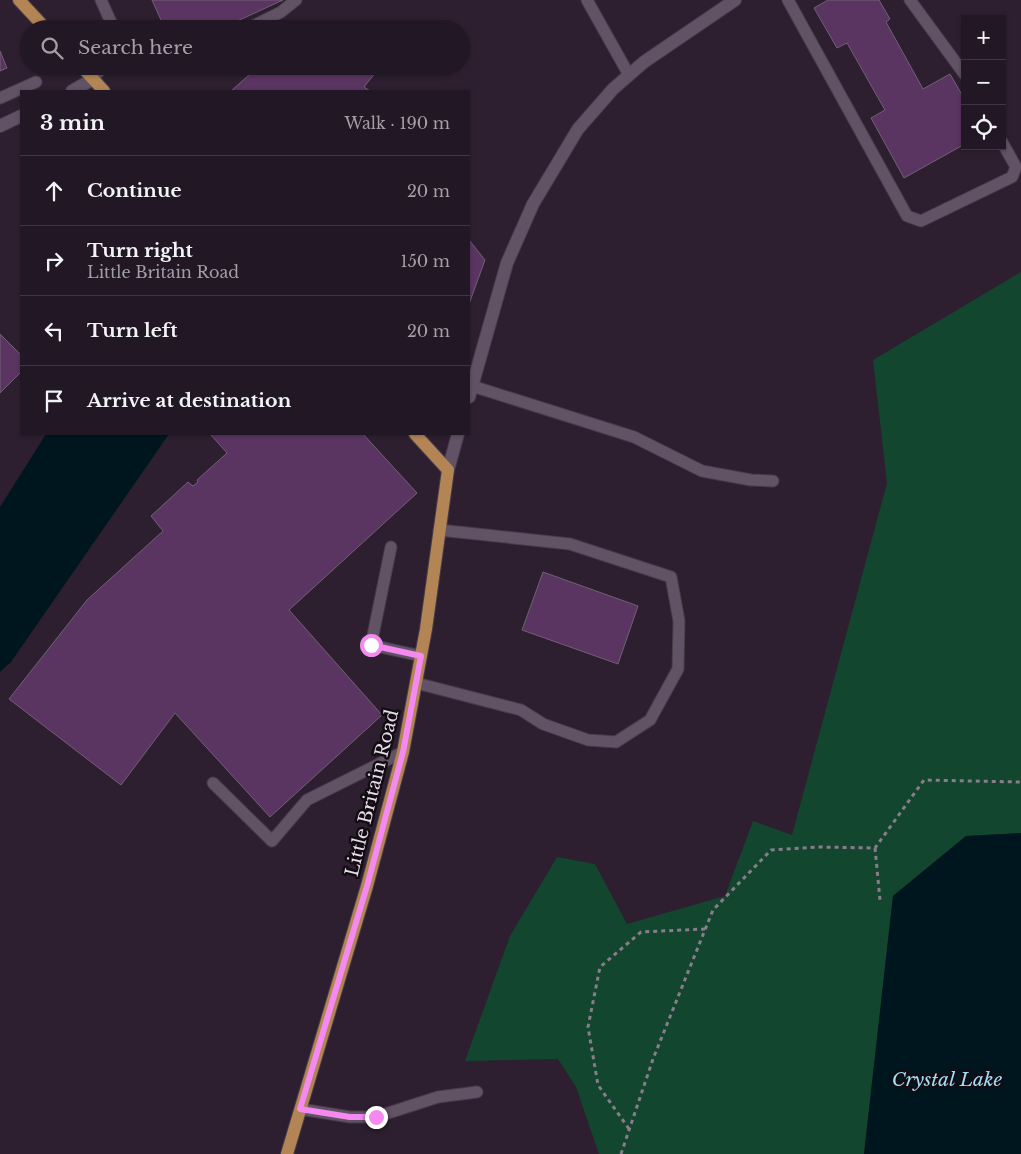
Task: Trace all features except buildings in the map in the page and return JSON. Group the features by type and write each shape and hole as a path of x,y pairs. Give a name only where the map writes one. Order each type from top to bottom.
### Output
{"main road":[{"path":"19,0 38,20"},
{"path":"89,75 103,90"},
{"path":"416,435 448,470"},
{"name":"Little Britain Road","path":"287,1154 367,886 403,752 421,656 448,470"}],"street":[{"path":"470,391 507,263 533,204 578,129 614,88 644,62 735,0"},
{"path":"74,90 93,79"},
{"path":"0,126 20,116"},
{"name":"Little Britain Road","path":"448,470 458,435"}],"lane":[{"path":"101,0 110,20"},
{"path":"265,20 281,12 296,0"},
{"path":"788,0 907,216 921,221 1012,177 1016,167 1006,149"},
{"path":"910,0 961,70"},
{"path":"589,1 629,75"},
{"path":"93,79 96,75"},
{"path":"0,98 36,82"},
{"path":"470,391 634,437 702,471 750,480 773,481"},
{"path":"416,683 521,710 544,724 588,740 616,742 650,720 678,668 679,621 672,577 570,544 440,530"},
{"path":"391,547 371,645 421,656"},
{"path":"213,783 272,841 307,800 403,752"},
{"path":"300,1109 350,1117 376,1117 438,1097 477,1092"}],"path":[{"path":"880,900 875,848 924,780 1021,782"},
{"path":"621,1154 653,1059 713,910 771,850 818,847 875,848"},
{"path":"629,1129 598,1085 588,1027 600,967 641,932 706,930"}],"green space":[{"path":"1021,272 1021,833 966,836 893,896 864,1154 599,1154 576,1087 558,1059 465,1061 510,936 557,857 595,864 627,924 725,896 753,821 792,835 887,483 873,360"}],"water":[{"path":"45,435 168,435 11,662 0,672 0,507"},
{"name":"Crystal Lake","path":"1021,833 1021,1154 864,1154 893,896 966,836"}],"route":[{"path":"371,645 421,656 403,752 367,886 300,1109 350,1117 376,1117"}]}
